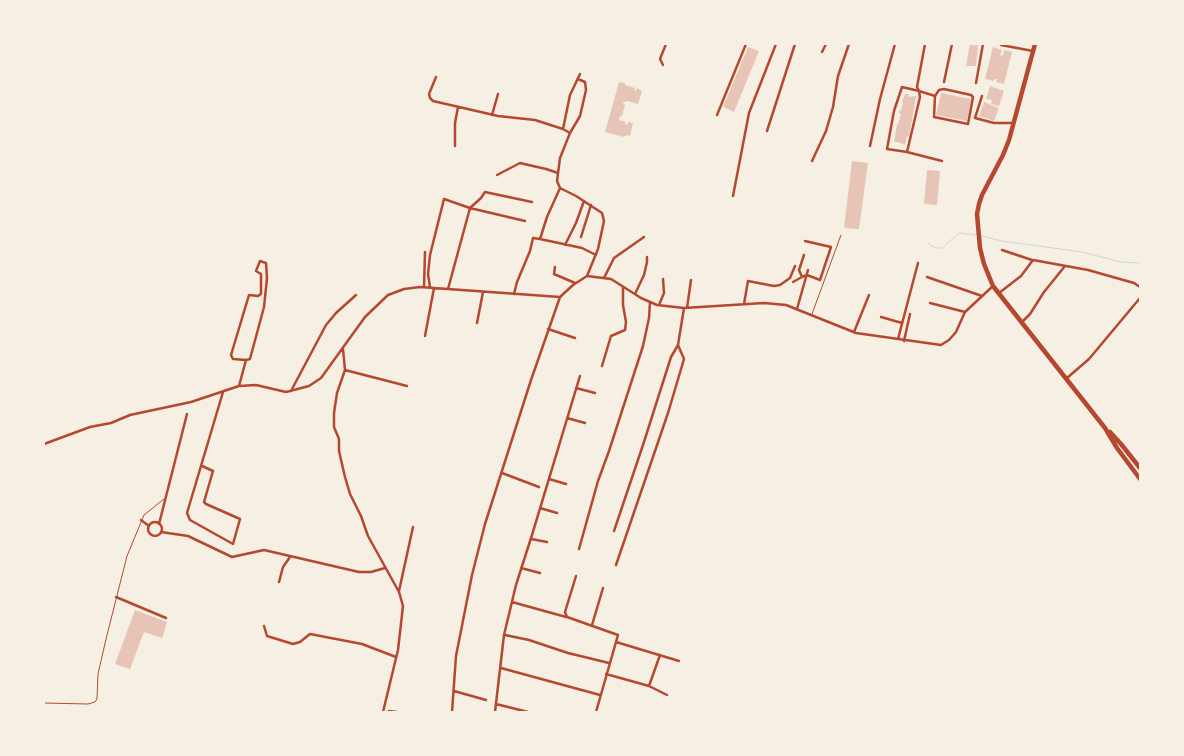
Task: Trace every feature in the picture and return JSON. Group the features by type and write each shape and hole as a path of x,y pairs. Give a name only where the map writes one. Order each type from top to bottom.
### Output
{"main road":[{"path":"1035,44 1014,123 1003,155 982,195 977,214 980,248 993,286 1067,378 1105,428 1140,479"},
{"path":"1105,428 1122,444 1140,468"}],"street":[{"path":"663,65 660,59 666,44"},
{"path":"717,115 746,44"},
{"path":"733,196 742,159 749,113 776,44"},
{"path":"767,131 796,44"},
{"path":"822,52 826,44"},
{"path":"812,161 826,131 833,107 838,76 849,44"},
{"path":"870,146 895,44"},
{"path":"907,152 920,97 917,87 925,44"},
{"path":"944,82 952,44"},
{"path":"976,83 983,44"},
{"path":"1001,45 1033,51"},
{"path":"563,129 570,95 580,74"},
{"path":"436,77 430,92 430,98 433,101 492,114 535,120 563,129 570,134"},
{"path":"578,79 585,82 586,90 580,116 560,158 557,181 560,188 602,213 604,221 596,254 587,276"},
{"path":"935,96 902,87 892,120 887,149 942,161"},
{"path":"944,89 971,94 974,97 968,124 934,116 935,96 939,90 944,89"},
{"path":"492,114 498,94"},
{"path":"982,96 975,118 994,124 1014,123"},
{"path":"454,146 458,107"},
{"path":"497,175 520,163 558,173"},
{"path":"540,239 560,188"},
{"path":"448,289 470,208 485,192 532,202"},
{"path":"430,288 428,274 430,255 444,199 470,208 525,221"},
{"path":"565,245 584,201"},
{"path":"581,237 591,206"},
{"path":"604,278 614,258 644,237"},
{"path":"514,294 533,238 582,248 596,254"},
{"path":"793,282 807,275 820,280 831,247 805,241"},
{"path":"1002,250 1034,261 1105,274 1134,282 1140,287"},
{"path":"424,287 425,252"},
{"path":"802,277 799,270 804,255"},
{"path":"635,294 644,275 647,257"},
{"path":"260,261 266,263 266,292 250,360 246,360 233,359 231,355 249,295 258,296 261,294 261,274 256,272 260,261"},
{"path":"999,293 1009,287 1034,261"},
{"path":"898,340 918,263"},
{"path":"744,304 748,280 774,286 780,285 790,278 795,266"},
{"path":"1021,323 1066,266"},
{"path":"555,267 554,274 575,283"},
{"path":"797,309 807,275 807,269 800,267"},
{"path":"452,712 456,656 472,574 485,524 548,329 560,297 575,283 587,276 611,279 650,302 686,308 764,302 786,305 854,332 941,345 956,332 965,312 993,286"},
{"path":"927,277 982,296"},
{"path":"659,305 664,293 663,279"},
{"path":"614,531 671,357 678,345 691,280"},
{"path":"44,444 83,429 191,402 239,386 256,385 286,392 309,386 321,378 366,317 388,295 404,289 424,287 560,297"},
{"path":"602,366 611,336 625,330 623,287"},
{"path":"425,336 434,288"},
{"path":"477,323 483,292"},
{"path":"291,391 326,325 356,295"},
{"path":"854,332 869,295"},
{"path":"1067,378 1089,359 1140,298"},
{"path":"578,549 598,481 643,346 649,318 650,302"},
{"path":"930,303 965,312"},
{"path":"904,340 910,314"},
{"path":"882,317 902,323"},
{"path":"548,329 575,338"},
{"path":"616,565 668,413 684,359 678,345"},
{"path":"343,348 345,370 337,393 334,413 334,427 339,440 343,470 350,494 368,536 399,592 403,606 396,657 383,712"},
{"path":"239,386 246,360"},
{"path":"345,370 407,386"},
{"path":"495,712 504,635 512,602 580,376"},
{"path":"576,388 595,393"},
{"path":"202,466 213,471 204,502 240,519 232,544 198,524 188,517 187,513 223,392"},
{"path":"161,532 162,527 159,524 187,414"},
{"path":"567,418 584,424"},
{"path":"502,473 539,487"},
{"path":"549,479 566,484"},
{"path":"540,508 557,513"},
{"path":"141,520 149,526"},
{"path":"149,526 155,522 159,524"},
{"path":"149,526 149,532 152,535 156,536 161,532 188,536 232,557 264,550 358,572 371,572 385,568"},
{"path":"399,592 413,527"},
{"path":"531,539 547,542"},
{"path":"279,582 283,567 290,557"},
{"path":"521,568 540,573"},
{"path":"567,617 565,612 576,576"},
{"path":"592,626 603,588"},
{"path":"116,597 166,618"},
{"path":"512,602 567,617 618,634 596,712"},
{"path":"264,626 267,636 292,644 300,642 310,634 362,644 396,657"},
{"path":"504,635 529,640 568,653 610,663"},
{"path":"616,642 679,661"},
{"path":"649,686 660,655"},
{"path":"501,668 600,695"},
{"path":"606,674 649,686 667,695"},
{"path":"454,691 486,700"},
{"path":"496,704 528,712"},
{"path":"389,711 397,712"}],"lane":[{"path":"812,315 841,235"},
{"path":"44,703 88,704 95,702 98,674 127,556 141,520 146,513 165,498"}],"building":[{"path":"970,44 978,44 976,66 966,66"},
{"path":"748,47 759,51 734,112 723,107"},
{"path":"993,47 1002,50 1000,55 1003,56 1004,50 1012,52 1004,84 996,82 997,79 994,79 994,81 985,79"},
{"path":"619,82 635,88 634,90 636,91 637,88 642,91 638,104 627,101 623,104 625,105 619,120 626,122 625,124 627,125 628,122 633,123 630,136 624,137 605,132"},
{"path":"990,86 1004,91 999,106 991,104 992,100 986,99"},
{"path":"941,93 971,99 967,121 936,115"},
{"path":"905,94 909,94 908,97 916,96 909,137 907,136 905,145 894,142 901,114 899,110 901,111"},
{"path":"984,102 999,108 994,121 979,116"},
{"path":"852,161 868,163 859,229 844,228"},
{"path":"927,170 940,171 937,205 924,204"},
{"path":"135,610 167,622 162,638 144,632 130,669 115,664"}],"waterway":[{"path":"928,243 935,248 942,248 959,233 978,235"},
{"path":"981,236 1002,241 1082,252 1121,262 1140,263"}]}
